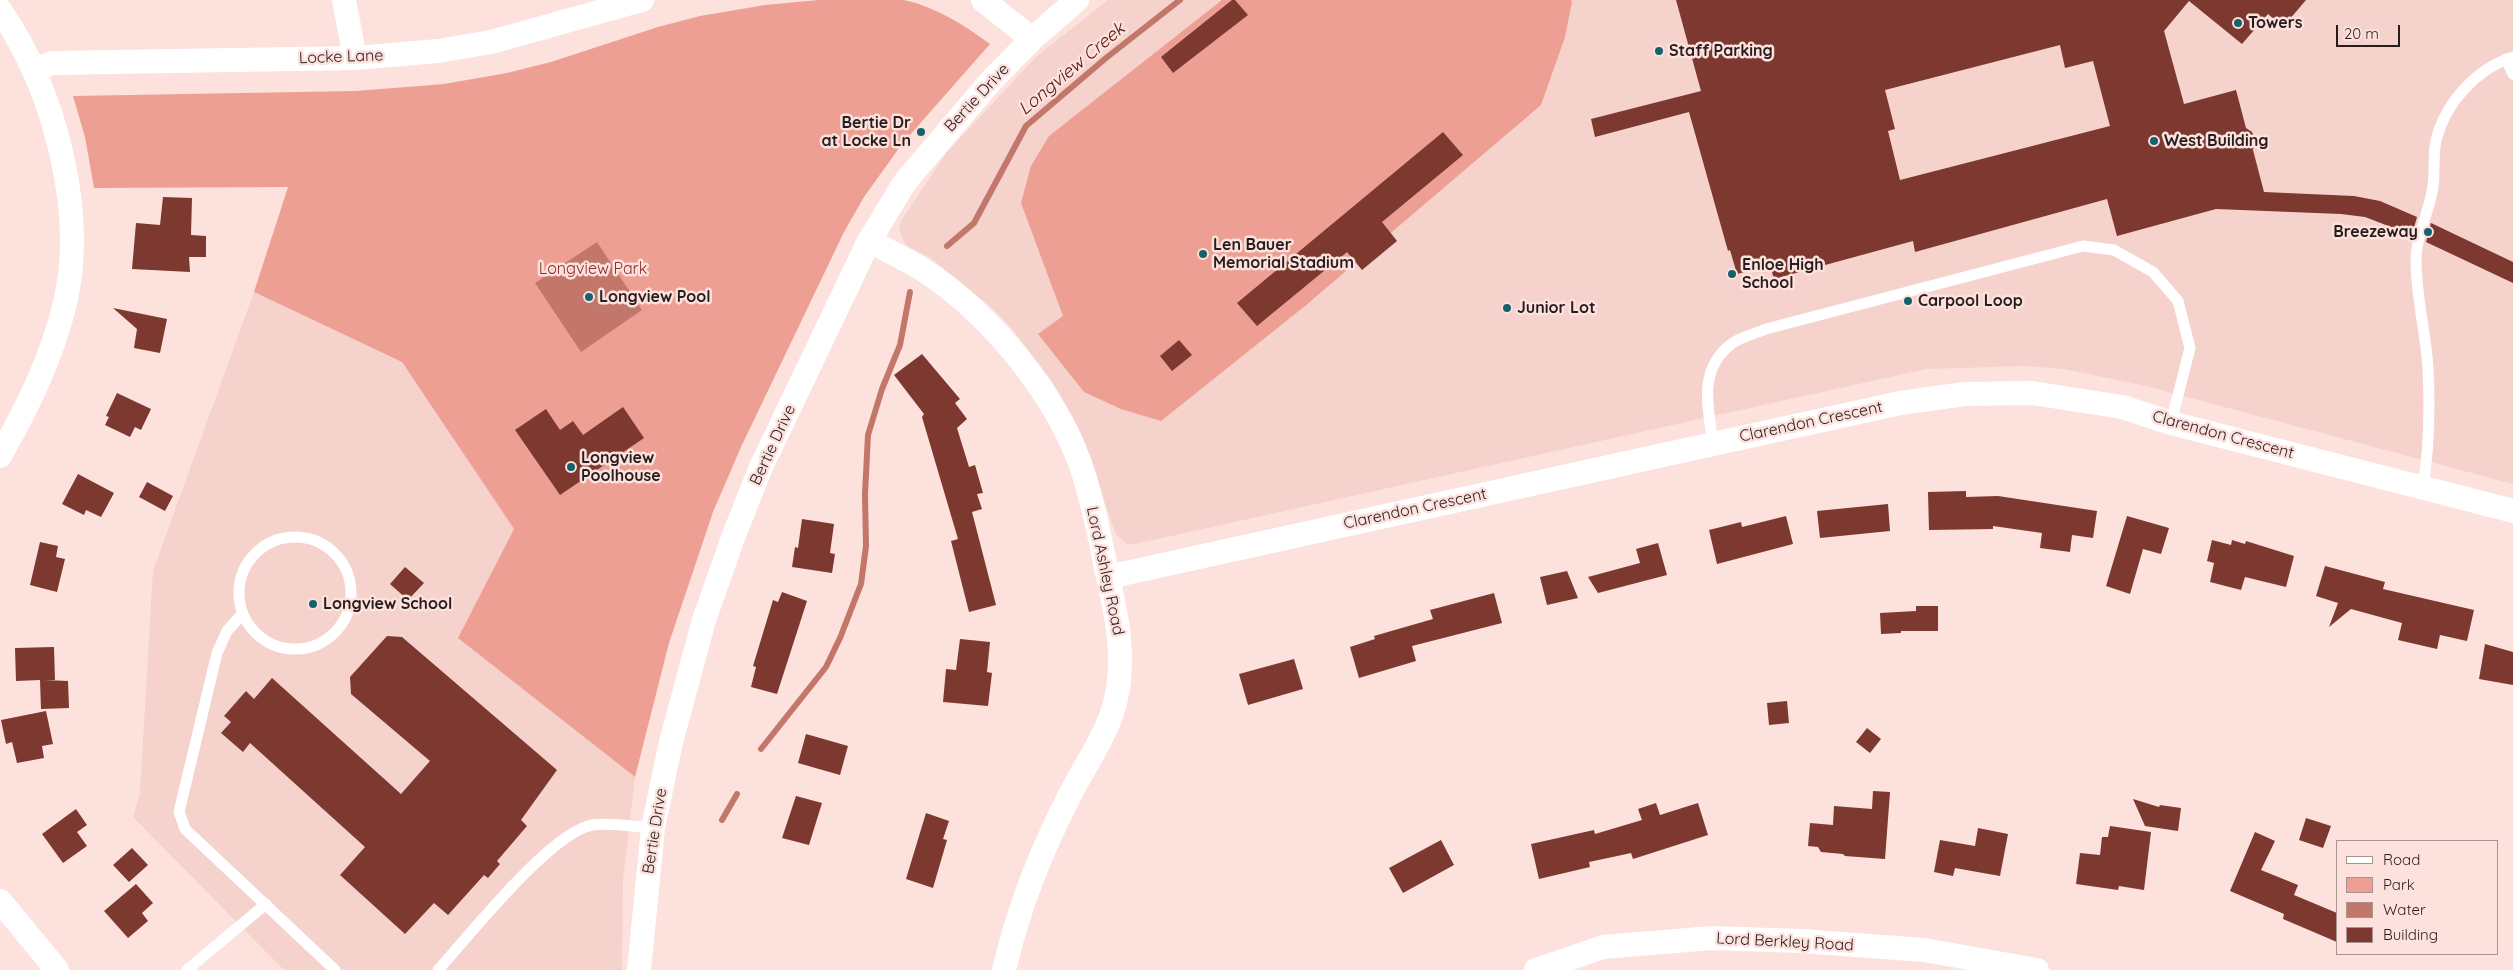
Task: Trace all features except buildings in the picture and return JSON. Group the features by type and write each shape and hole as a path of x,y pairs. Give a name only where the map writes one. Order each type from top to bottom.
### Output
{"street":[{"path":"344,0 355,58"},
{"name":"Locke Lane","path":"35,70 52,63 355,58 438,51 491,42 642,0"},
{"path":"983,0 1032,39"},
{"name":"Bertie Drive","path":"639,970 653,828 686,682 704,620 734,536 762,467 869,241 910,175 943,135 1032,39 1077,0"},
{"path":"0,10 35,70 58,142 67,184 71,228 70,265 65,302 49,355 28,406 0,456"},
{"name":"Lord Ashley Road","path":"869,241 922,270 957,297 982,319 1030,374 1065,432 1084,476 1108,577 1119,636 1118,686 1112,715 1041,853 1026,894 1004,970"},
{"name":"Clarendon Crescent","path":"1108,577 1900,403 1965,394 2032,393 2122,407 2171,423 2513,511"},
{"path":"0,901 57,970"},
{"name":"Lord Berkley Road","path":"1536,970 1603,947 1712,938 1924,950 2036,970"}],"lane":[{"path":"2423,487 2428,456 2428,369 2420,310 2416,259 2418,238 2433,187 2436,140 2447,115 2468,84 2509,58 2513,74"},
{"path":"1713,443 1706,386 1712,366 1730,344 1766,329 2082,246 2114,250 2153,272 2178,301 2190,348 2171,423"},
{"path":"296,536 314,540 330,548 343,562 350,579 352,598 347,616 336,632 321,643 304,649 284,649 267,642 252,631 242,614 238,596 240,578 248,562 261,548 278,540 296,536"},
{"path":"242,614 227,631 217,653 179,812 185,829 335,970"},
{"path":"438,970 516,884 543,856 566,837 592,825 653,828"},
{"path":"187,970 266,904"}],"shaded area":[{"name":"Enloe High School","path":"1108,0 2513,0 2513,484 2142,385 2064,369 2024,366 1926,369 1135,544 1127,544 1116,535 1081,432 1054,384 1011,327 991,307 931,258 908,246 903,240 899,228 901,221 947,152 1037,56"},
{"name":"Longview School","path":"254,292 402,362 514,529 459,637 635,777 623,880 622,970 284,970 133,817 140,793 153,571"}],"green space":[{"name":"Longview Park","path":"819,0 904,0 916,3 949,18 990,44 902,144 864,197 844,232 741,447 713,512 669,643 635,777 458,638 514,529 402,362 254,292 288,187 94,188 85,137 73,96 356,91 444,84 507,73 551,62 658,27 700,16 765,5"},
{"name":"Len Bauer Memorial Stadium","path":"1222,0 1571,0 1572,2 1565,37 1541,105 1305,306 1161,421 1121,409 1084,392 1038,334 1063,316 1021,203 1031,166 1049,136"}],"water":[{"name":"Longview Pool","path":"597,242 642,310 581,352 535,283"}],"waterway":[{"name":"Longview Creek","path":"947,246 974,223 1026,126 1106,58 1180,0"},
{"path":"761,749 826,667 840,638 861,584 866,546 865,494 868,435 882,389 900,345 910,292"},
{"path":"722,820 737,794"}],"place":[{"name":"Towers","path":"2238,23"},
{"name":"Staff Parking","path":"1659,51"},
{"name":"Bertie Dr at Locke Ln","path":"921,132"},
{"name":"West Building","path":"2154,141"},
{"name":"Breezeway","path":"2428,232"},
{"name":"Len Bauer Memorial Stadium","path":"1203,254"},
{"name":"Enloe High School","path":"1732,274"},
{"name":"Longview Pool","path":"589,297"},
{"name":"Carpool Loop","path":"1908,301"},
{"name":"Junior Lot","path":"1507,308"},
{"name":"Longview Poolhouse","path":"571,467"},
{"name":"Longview School","path":"313,604"}]}
